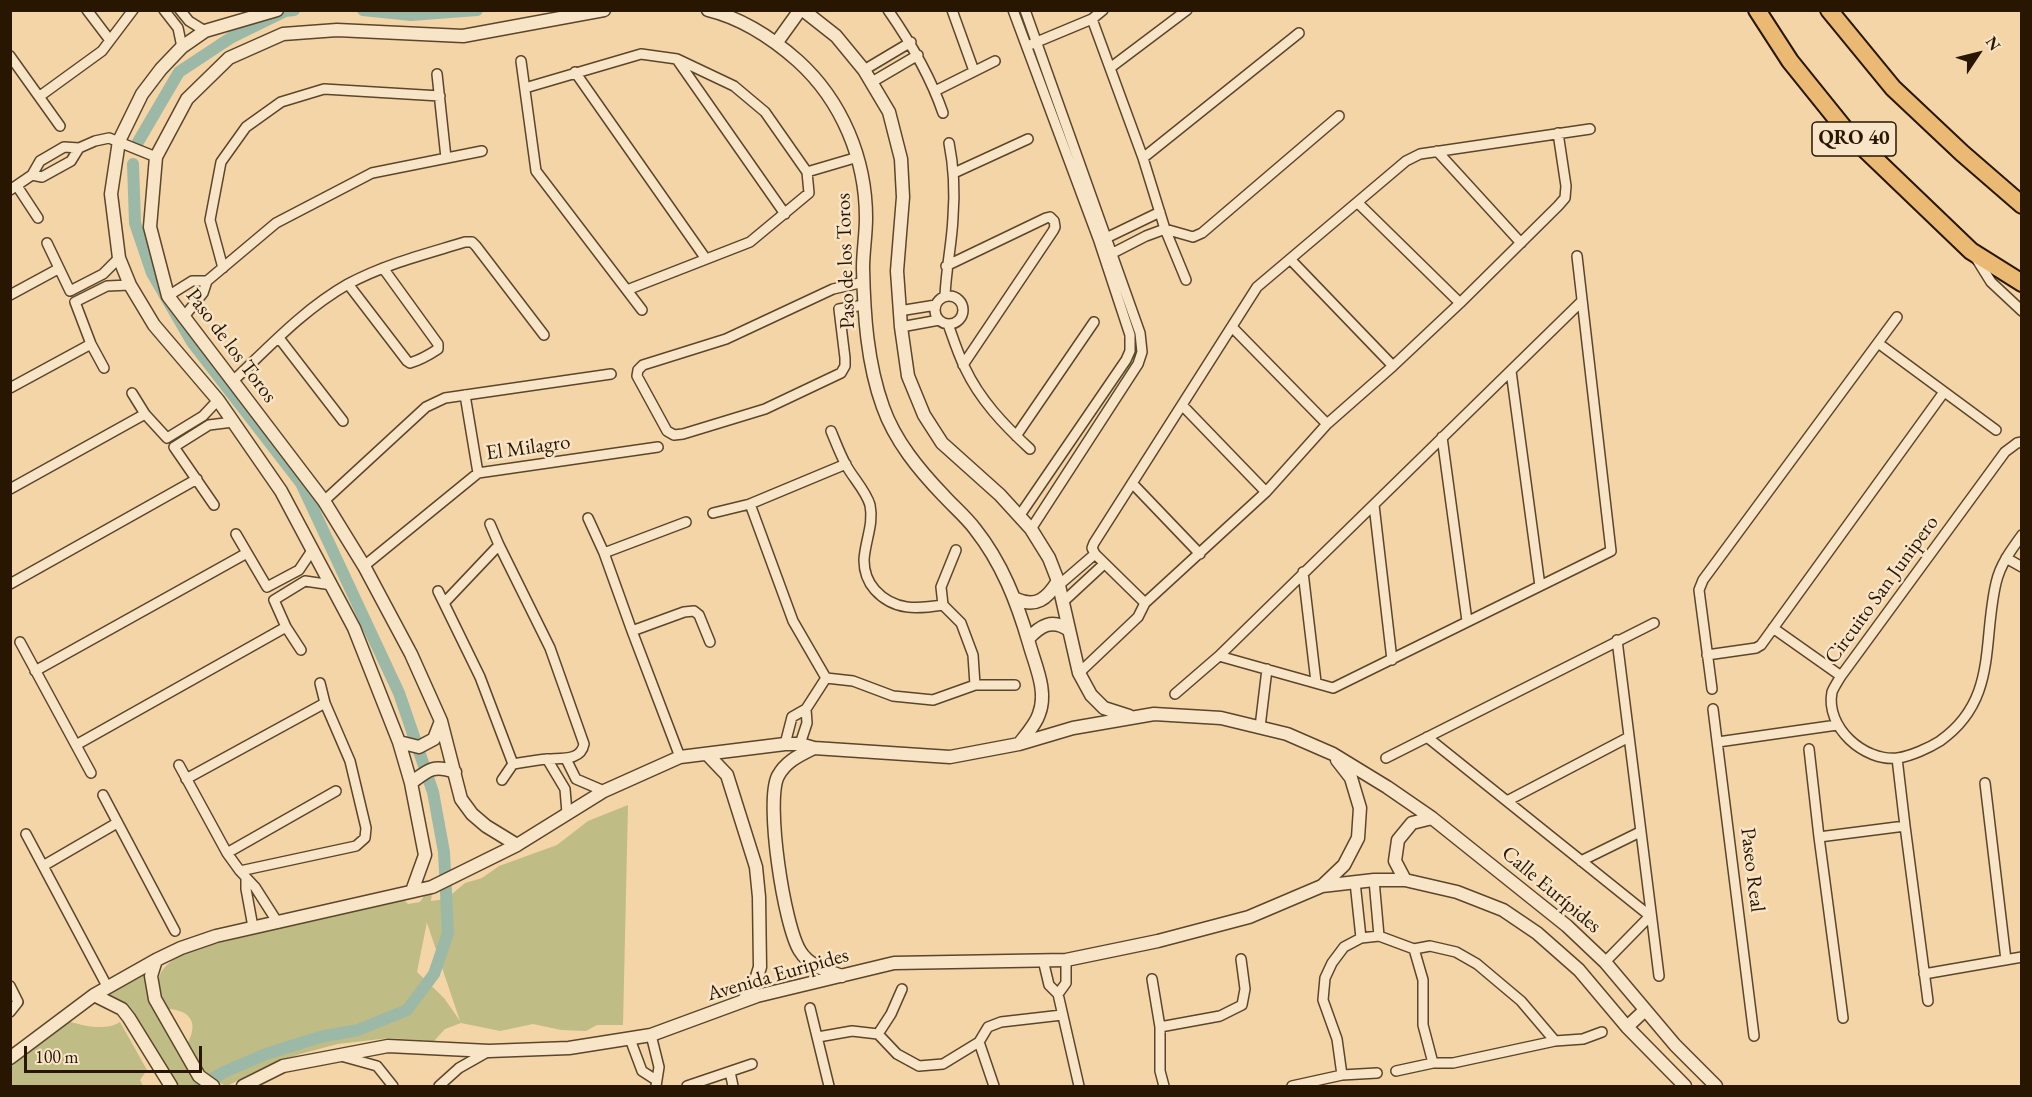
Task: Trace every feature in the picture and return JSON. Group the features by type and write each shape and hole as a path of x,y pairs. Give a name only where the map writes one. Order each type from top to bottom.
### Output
{"highway":[{"name":"QRO 40","path":"1757,10 1790,61 1848,134 1971,250 2022,283"},
{"name":"QRO 40","path":"1829,10 1893,88 2022,205"}],"street":[{"path":"87,10 109,39"},
{"path":"40,96 102,51 133,10"},
{"path":"164,10 178,28 182,47"},
{"path":"180,10 189,21 205,31"},
{"path":"277,10 205,31 182,47 142,94 119,141 111,194 119,258 130,285 154,325 218,400 281,491 332,585 368,660 399,742 411,783 424,855 412,891"},
{"name":"Paso de los Toros","path":"518,844 486,826 472,814 461,799 441,721 411,654 364,566 324,501 168,296 150,227 156,158 187,99 220,66 229,58 283,34 337,30 463,36 604,10"},
{"name":"Paso de los Toros","path":"708,10 721,14 777,42 809,71 831,98 849,130 865,189 863,267 865,327 876,384 893,431 905,450 985,542 1016,599 1042,691 1039,716 1019,744"},
{"path":"777,42 802,10 836,36 864,70 889,112 901,159 903,197 897,271 899,311 908,376 924,415 942,443 1020,514 1049,558 1059,583 1079,673 1091,695 1104,708 1131,717"},
{"path":"888,10 918,55 943,113"},
{"path":"952,10 974,71"},
{"path":"1013,10 1103,239"},
{"path":"1020,514 1130,351 1130,335 1108,255 1025,10"},
{"path":"1026,46 1092,19 1103,10"},
{"path":"1110,68 1187,10"},
{"path":"1092,19 1143,158 1165,229 1186,280"},
{"path":"1143,158 1299,33"},
{"path":"864,70 911,42"},
{"path":"525,88 641,54 677,58 734,86 765,112 807,172 809,194 750,242 627,290"},
{"path":"872,82 918,55"},
{"path":"10,56 60,126"},
{"path":"677,58 785,214"},
{"path":"521,61 536,171 642,310"},
{"path":"935,91 995,61"},
{"path":"575,72 706,259"},
{"path":"437,74 446,158"},
{"path":"223,268 210,220 221,162 246,127 281,102 324,89 440,96"},
{"path":"1108,255 1165,229 1193,237 1202,233 1339,116"},
{"path":"1145,603 1104,564 1092,548 1257,287 1406,161 1420,154 1590,129"},
{"path":"1079,673 1138,617 1145,603 1266,492 1327,424 1460,303 1564,198 1566,186 1558,134"},
{"path":"38,218 14,188 32,175 40,161 64,147 79,148 109,138 156,158"},
{"path":"954,173 1028,139"},
{"path":"945,296 946,266 953,218 954,173 950,142"},
{"path":"32,175 42,177 71,160 79,148"},
{"path":"1437,150 1521,243"},
{"path":"183,318 202,293 207,281 276,223 372,173 482,151"},
{"path":"807,172 858,157"},
{"path":"1358,203 1460,303"},
{"path":"1103,239 1160,213"},
{"path":"946,266 1046,218 1054,220 1055,227 963,365"},
{"path":"232,382 310,309 348,284 383,268 465,242 472,242 544,335"},
{"path":"47,243 70,291 103,274 119,258"},
{"path":"1971,250 1991,282 2022,311"},
{"path":"1031,529 1138,364 1143,352 1140,333 1108,255"},
{"path":"1219,656 1333,688 1611,551 1577,256"},
{"path":"1290,259 1393,366"},
{"path":"348,284 407,361 410,363 430,354 438,349 438,344 383,268"},
{"path":"10,295 58,269"},
{"path":"168,296 192,281 207,281"},
{"path":"833,289 839,309 845,358 845,366 840,373 765,409 683,434 674,435 667,431 637,376 638,370 643,365 726,339 833,289 864,282"},
{"path":"104,368 91,344 75,303 107,286 130,285"},
{"path":"901,327 944,322 957,321 963,313 959,299 945,296 938,301 935,311 944,322 963,365 980,395 993,412 1030,449"},
{"path":"2012,301 2022,306"},
{"path":"1175,694 1219,656 1582,302"},
{"path":"839,309 864,305"},
{"path":"899,311 936,305"},
{"path":"1712,689 1700,590 1703,580 1897,317"},
{"path":"1016,436 1094,322"},
{"path":"1233,328 1327,424"},
{"path":"279,338 343,421"},
{"path":"1878,343 1996,430"},
{"path":"10,388 91,344"},
{"path":"1511,371 1540,586"},
{"path":"324,501 426,407 445,398 611,374"},
{"path":"1707,655 1756,648 1761,645 1944,392"},
{"path":"132,393 145,414 167,438 203,416 218,400"},
{"path":"465,395 478,473"},
{"path":"1182,405 1266,492"},
{"path":"10,489 145,414"},
{"path":"214,505 174,447 209,425 233,422"},
{"path":"831,431 846,464 869,502 870,530 864,560 865,574 871,585 882,597 898,606 919,608 943,604"},
{"path":"1442,437 1467,621"},
{"name":"Circuito San Junipero","path":"1837,725 1832,710 1833,692 1841,676 2005,452 2022,442"},
{"name":"El Milagro","path":"364,566 478,473 658,447"},
{"path":"713,513 750,504 846,464"},
{"path":"10,584 197,479"},
{"path":"1132,483 1200,554"},
{"path":"750,504 793,621 826,678"},
{"path":"1374,505 1392,660"},
{"path":"588,518 604,553 680,757"},
{"path":"604,553 686,522"},
{"path":"490,524 550,648 584,744 579,754 566,759 513,764 502,780"},
{"path":"236,534 267,587 299,570 313,549"},
{"path":"1718,742 1837,725 1852,742 1875,755 1897,758 1929,747 1950,733 1967,715 1981,689 1987,660 1995,584 2006,558 2022,535"},
{"path":"445,602 499,545"},
{"path":"956,550 941,587 943,604 961,623 973,656 975,685"},
{"path":"35,671 247,553"},
{"path":"1016,599 1026,604 1040,601 1095,554"},
{"path":"2006,558 2022,567"},
{"path":"1063,602 1104,564"},
{"path":"1303,572 1316,682"},
{"path":"301,650 286,627 274,600 305,581 332,585"},
{"path":"438,591 480,677 513,764"},
{"path":"632,631 694,610 699,615 710,642"},
{"path":"1386,758 1654,622"},
{"path":"1028,639 1034,632 1053,623 1060,624 1069,630"},
{"path":"76,745 286,627"},
{"path":"1773,628 1841,676"},
{"path":"1617,640 1659,976"},
{"path":"20,642 91,773"},
{"path":"1260,727 1267,669"},
{"path":"826,678 853,681 893,696 933,700 975,685 1015,685"},
{"path":"785,744 792,717 806,709 826,678"},
{"path":"243,874 356,846 365,838 366,828 350,761 325,703 320,683"},
{"path":"186,779 325,703"},
{"path":"800,744 807,723 806,709"},
{"name":"Paseo Real","path":"1713,709 1755,1036"},
{"name":"Calle Eurípides","path":"10,1058 94,995 181,948 253,927 432,887 518,844 604,791 680,757 800,744 814,748 950,757 1019,744 1073,728 1154,714 1221,718 1287,734 1333,754 1387,787 1432,818 1567,926 1605,962 1675,1046 1716,1086"},
{"path":"399,742 419,747 434,739 441,721"},
{"path":"1427,737 1650,916"},
{"path":"1507,801 1629,737"},
{"path":"814,748 793,757 778,776 773,796 778,864 793,935 800,951 812,964 842,976"},
{"path":"1809,749 1842,1018"},
{"path":"707,754 727,775 756,867 760,967 755,982 744,1000"},
{"path":"1322,886 1344,866 1358,838 1360,808 1351,778 1333,754"},
{"path":"1897,758 1928,1001"},
{"path":"547,759 565,789 567,813"},
{"path":"566,759 576,779 604,791"},
{"path":"179,765 227,853 255,887 278,922"},
{"path":"411,783 426,771 441,767 455,772"},
{"path":"1984,783 2006,960"},
{"path":"227,853 336,791"},
{"path":"103,795 175,931"},
{"path":"1405,880 1395,861 1398,840 1412,823 1432,818"},
{"path":"43,866 117,823"},
{"path":"1819,837 1905,826"},
{"path":"1581,861 1640,832"},
{"path":"26,834 108,988"},
{"path":"243,874 253,927"},
{"path":"1374,880 1379,936"},
{"name":"Calle Eurípides","path":"1322,886 1374,880 1405,880 1457,892 1503,910 1537,933 1579,970 1627,1027 1685,1086"},
{"path":"1355,882 1361,938"},
{"name":"Avenida Euripides","path":"243,1086 283,1066 388,1046 489,1051 569,1048 630,1039 651,1035 744,1000 894,963 1066,960 1158,941 1249,917 1322,886"},
{"path":"1605,962 1650,916"},
{"path":"1341,1075 1337,1039 1323,1000 1325,978 1332,963 1344,947 1361,938 1379,936 1414,950 1430,946 1456,951 1477,964 1521,1001 1555,1041"},
{"path":"1414,950 1423,980 1423,1025 1433,1063"},
{"path":"1924,974 2022,957"},
{"path":"1160,1027 1220,1016 1242,1005 1245,989 1241,959"},
{"path":"156,960 151,976 155,999 207,1082"},
{"path":"1043,960 1049,985 1058,994 1079,1086"},
{"path":"1058,994 1066,983 1066,960"},
{"path":"1152,979 1160,1027 1160,1071 1164,1086"},
{"path":"10,986 18,1002 10,1012"},
{"path":"878,1034 891,1014 902,989"},
{"path":"94,995 122,1009 171,1086"},
{"path":"810,1008 829,1086"},
{"path":"1627,1027 1644,1011"},
{"path":"818,1037 852,1031 878,1034 897,1054 919,1066 943,1064 980,1042 988,1028 1001,1022 1062,1015"},
{"path":"1396,1071 1433,1063 1453,1063 1555,1041 1583,1039 1602,1032"},
{"path":"651,1035 658,1067 656,1083"},
{"path":"630,1039 642,1071 656,1083"},
{"path":"980,1042 994,1086"},
{"path":"439,1086 459,1068 489,1051"},
{"path":"338,1055 377,1066 393,1086"},
{"path":"687,1086 752,1064"},
{"path":"730,1072 733,1086"},
{"path":"1292,1086 1341,1075 1377,1072"}],"shaded area":[{"path":"628,805 623,1025 597,1025 586,1031 561,1030 533,1024 500,1031 461,1023 445,1029 434,1041 389,1038 338,1044 300,1054 267,1066 227,1086 207,1078 187,1044 191,1037 191,1019 182,1012 168,1009 163,998 159,982 160,975 168,964 185,951 403,899 408,904 420,902 426,893 432,892 431,901 446,899 465,883 482,878 499,866 557,845 588,821","holes":["427,922 460,1021 444,998 417,972"]},
{"path":"145,972 149,1002 198,1086 172,1086 126,1010 105,996"},
{"path":"64,1020 100,1027 120,1022 147,1070 140,1080 143,1086 11,1086 10,1068"}],"waterway":[{"path":"138,142 179,72 232,37 285,11 294,10"},
{"path":"363,10 411,15 477,10"},
{"path":"133,164 135,223 152,273 192,342 301,483 399,693 433,792 444,852 448,933 434,974 407,1010 358,1030 320,1037 266,1054 224,1072 200,1086"}]}
